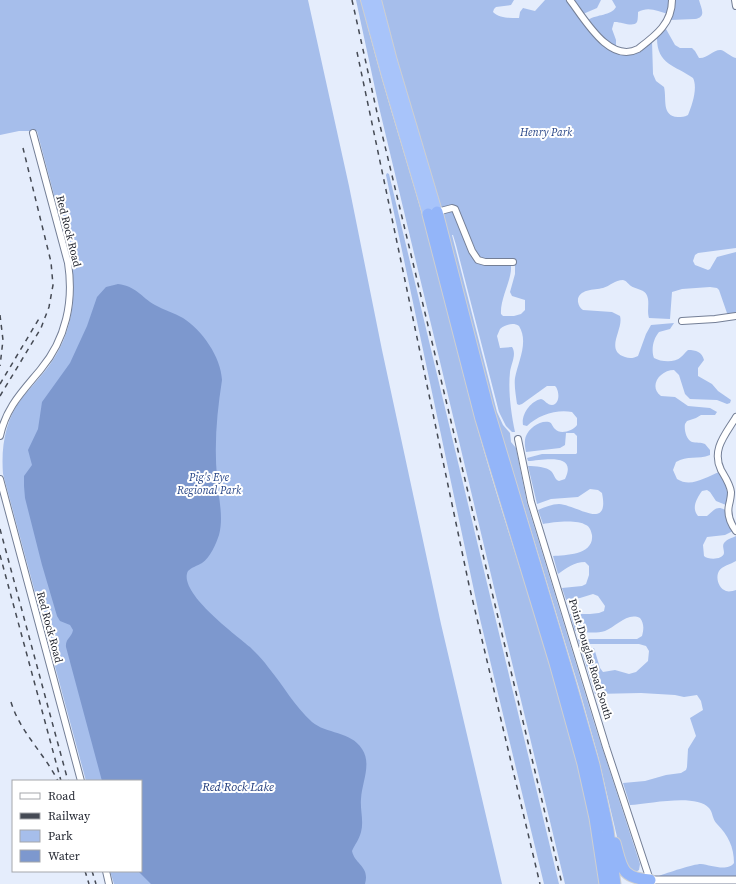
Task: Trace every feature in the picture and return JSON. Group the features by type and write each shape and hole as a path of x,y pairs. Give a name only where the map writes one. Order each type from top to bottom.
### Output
{"highway":[{"path":"366,0 387,76 432,213 481,418 555,663 583,764 594,812 605,884"},
{"path":"376,0 432,213 487,405 572,685 617,848 628,875 633,878 650,882"},
{"path":"599,785 608,830 615,884"}],"street":[{"path":"570,0 603,42 616,50 628,52 640,47 657,34 664,26 670,15 672,0"},
{"path":"735,0 736,6"},
{"name":"Red Rock Road","path":"0,436 5,419 13,402 42,369 58,344 64,327 70,301 68,262 33,132"},
{"path":"432,213 452,208 455,209 472,251 478,260 488,262 513,262"},
{"path":"682,321 736,316"},
{"path":"736,416 734,425 720,443 717,455 720,467 730,489 731,495 729,515 731,523 736,531"},
{"name":"Point Douglas Road South","path":"518,439 531,502 602,734 645,862 650,882"},
{"name":"Red Rock Road","path":"0,479 82,780"},
{"path":"106,872 109,884"},
{"path":"650,882 736,880"}],"green space":[{"name":"Pig's Eye Regional Park","path":"0,0 308,0 349,186 382,350 441,624 502,884 114,884 110,872 142,872 142,780 86,780 3,474 5,434 16,406 56,355 67,330 73,304 72,264 37,131 19,131 0,135"},
{"path":"356,0 361,0 383,83 424,221 491,475 545,649 570,736 591,825 600,884 565,884 379,107"},
{"name":"Henry Park","path":"381,0 514,0 511,5 496,7 493,12 501,17 519,18 520,12 523,8 535,11 545,0 567,0 590,30 619,53 652,41 653,74 656,81 664,87 666,106 669,114 678,117 688,115 694,96 695,87 693,78 664,59 660,54 657,38 666,29 675,45 680,48 692,48 699,58 721,50 736,58 736,248 698,253 695,255 693,261 695,265 708,270 717,257 736,252 736,315 728,316 719,290 717,288 710,287 682,289 672,292 670,319 649,318 648,299 646,293 631,286 623,280 617,281 603,288 583,292 578,298 578,302 583,310 612,312 620,316 620,327 615,344 619,354 627,358 638,356 651,325 674,323 670,329 659,332 657,335 653,348 654,358 664,361 672,361 678,359 688,350 698,352 702,355 704,360 698,368 698,376 712,384 718,391 731,400 730,403 727,404 717,400 690,399 685,394 679,375 674,370 664,373 657,379 656,388 657,392 661,396 675,397 688,406 710,408 717,412 715,415 701,415 687,421 685,424 685,431 688,439 692,442 705,444 710,450 710,455 680,460 676,462 673,470 677,479 688,482 698,481 719,472 725,484 727,491 726,505 716,501 707,490 702,491 695,506 698,516 707,516 717,508 725,510 727,521 733,531 725,535 707,537 703,545 704,556 712,559 721,557 724,553 724,543 736,536 736,561 720,569 717,577 721,588 726,591 736,590 736,877 659,876 697,864 723,868 731,866 734,863 730,842 715,822 709,808 694,801 683,800 630,805 623,783 645,781 666,775 681,773 686,770 688,749 696,736 690,718 703,710 701,701 697,695 684,697 641,693 595,694 582,652 594,648 600,668 603,672 615,670 629,674 636,672 648,661 649,651 646,646 639,644 579,644 578,639 637,639 642,636 643,624 640,618 631,617 626,618 609,629 601,632 594,633 575,631 570,614 599,613 604,611 605,606 598,596 593,594 566,600 562,588 582,586 586,584 589,575 589,566 585,562 577,563 558,574 553,556 578,553 584,550 589,547 592,535 589,528 582,523 559,522 543,524 538,510 551,505 559,504 590,514 597,514 601,511 603,505 602,493 598,490 590,489 578,497 551,499 537,504 528,466 547,469 552,472 559,481 565,479 568,470 567,465 563,461 550,459 528,461 527,458 542,454 576,454 577,436 574,433 566,433 565,445 560,448 526,452 525,442 527,433 535,425 542,422 550,422 557,431 560,432 570,430 577,425 577,418 572,412 560,411 542,416 527,426 523,425 525,412 530,405 541,399 550,405 555,404 558,399 558,393 555,386 547,386 522,404 517,404 515,378 522,352 523,339 519,326 512,324 500,329 497,336 500,348 512,347 514,353 509,387 515,432 512,432 506,426 499,412 456,245 452,235 497,412 503,425 510,433 511,442 516,448 527,503 596,729 640,864 639,870 636,872 633,872 627,866 618,841 598,756 579,688 494,409 443,215 396,58","holes":["462,235 469,235 478,255 481,258 515,260 515,274 510,292 512,296 525,300 525,310 521,314 514,316 503,316 501,314 502,302 510,277 511,266 488,265 476,261 467,249"]},
{"path":"572,0 601,0 597,8 583,14"},
{"path":"612,0 670,0 668,14 646,9 638,12 637,22 635,24 614,22 612,29 616,40 616,48 610,44 588,20 614,10 616,7"},
{"path":"674,0 699,0 702,12 701,16 695,19 670,20"},
{"path":"387,173 389,174 559,884 544,884 480,619 386,175"}],"water":[{"name":"Red Rock Lake","path":"118,284 134,289 155,305 183,318 203,337 214,353 218,362 222,380 217,416 216,465 221,521 218,539 210,554 205,561 188,571 187,580 191,590 199,601 221,623 250,647 274,674 295,703 312,722 324,729 352,739 362,749 366,761 366,773 361,799 362,828 352,851 356,860 366,873 365,884 151,884 139,872 142,872 142,780 102,780 66,647 73,630 70,625 60,621 57,616 42,565 25,498 24,486 24,476 32,465 28,450 38,429 42,402 70,363 87,326 97,297 106,287"}],"railway":[{"path":"352,0 378,117 562,884"},
{"path":"357,52 469,585 540,884"},
{"path":"0,396 41,328 49,307 53,285 51,262 23,148"},
{"path":"0,315 3,340 0,366"},
{"path":"0,384 40,317"},
{"path":"0,529 68,780"},
{"path":"0,555 61,780"},
{"path":"11,702 20,723 57,780"},
{"path":"85,872 89,884"},
{"path":"92,872 96,884"}]}
